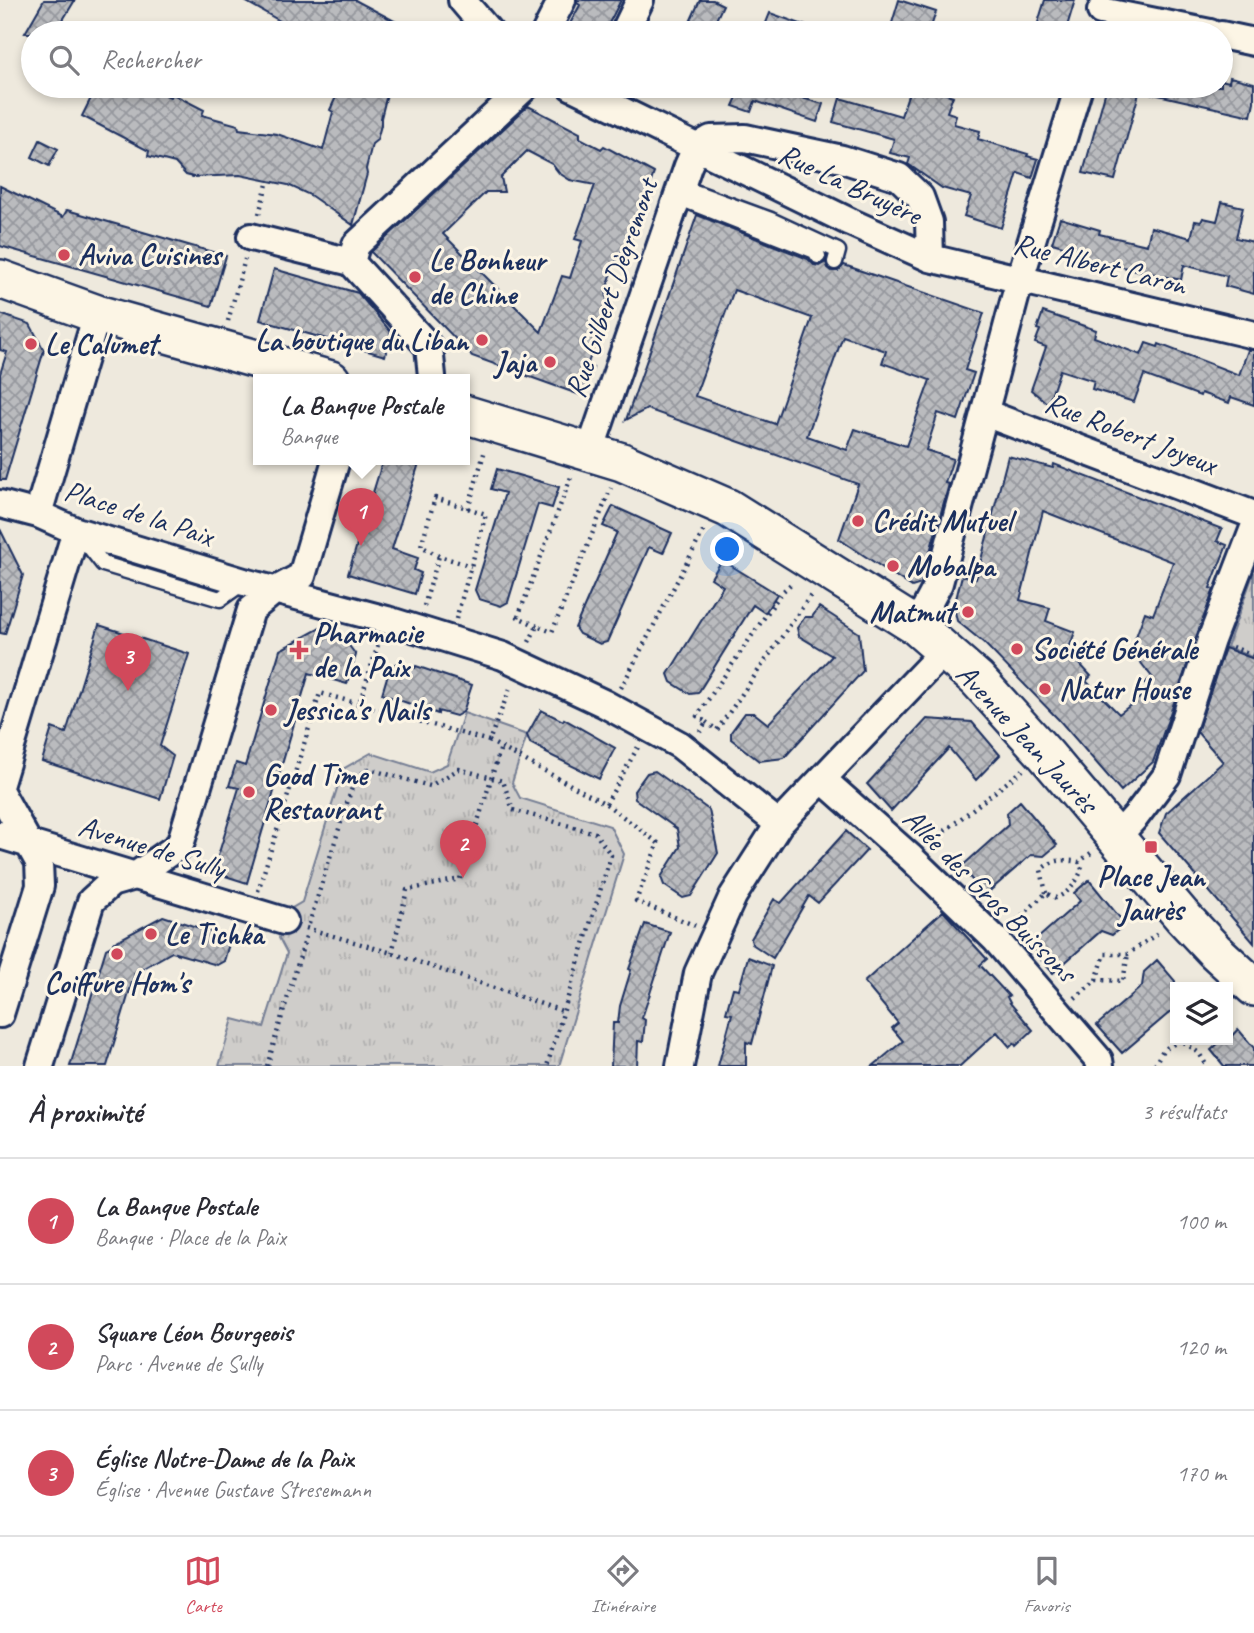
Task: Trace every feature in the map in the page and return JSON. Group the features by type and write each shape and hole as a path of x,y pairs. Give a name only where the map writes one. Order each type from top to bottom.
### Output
{"main road":[{"path":"0,279 97,314 310,374"},
{"name":"Avenue Jean Jaurès","path":"470,416 582,461 658,477 728,508 805,578 916,626 977,679 1106,843 1254,987"},
{"name":"Avenue Jean Jaurès","path":"1214,950 1254,1010"}],"street":[{"path":"462,0 479,21"},
{"path":"551,21 562,0"},
{"path":"630,21 640,0"},
{"path":"1100,15 1137,21"},
{"path":"1233,38 1254,42"},
{"path":"351,262 356,245 513,98"},
{"name":"Rue La Bruyère","path":"601,98 696,148 930,258 929,222 920,197 899,177 842,159 745,138 710,139 696,148"},
{"path":"916,626 940,583 1020,279 1075,98"},
{"name":"Rue Gilbert Dègremont","path":"582,461 696,148"},
{"path":"251,237 351,262 429,347 432,374"},
{"name":"Rue Albert Caron","path":"930,258 1254,335"},
{"name":"Place de la Paix","path":"97,314 38,514 76,531 503,656 611,707 687,751 779,824"},
{"name":"Rue Robert Joyeux","path":"985,413 1254,515"},
{"path":"40,1066 91,901 111,883 135,876 180,845 251,610 274,591 302,576 335,465"},
{"path":"0,504 38,514"},
{"path":"1106,843 1136,816 1167,775 1211,640 1254,528"},
{"path":"0,783 76,531"},
{"path":"680,1066 698,973 733,896 779,824 945,650"},
{"name":"Allée des Gros Buissons","path":"822,779 911,858 996,940 1099,1060 1100,1066"},
{"path":"0,792 38,862 40,886 0,1014"},
{"name":"Avenue de Sully","path":"0,835 296,925"}],"lane":[{"path":"679,192 815,251 818,257"},
{"path":"679,192 771,220 838,251 835,262"}],"path":[{"path":"468,509 487,445"},
{"path":"582,461 518,617 552,632 612,486"},
{"path":"450,640 486,514 435,498 421,546 439,556 471,566"},
{"path":"611,707 706,527"},
{"path":"416,629 439,556"},
{"path":"805,578 717,730 697,716 782,593 805,578"},
{"path":"359,704 387,620"},
{"path":"489,741 537,626"},
{"path":"252,912 320,693 489,741 606,804 658,843 636,901 714,934"},
{"path":"687,751 706,722"},
{"path":"606,804 649,728"},
{"path":"392,953 407,890 460,879 501,747"},
{"path":"267,1066 296,925 355,778 369,769 430,786 459,769 492,777 503,781 513,810 595,833 611,855 547,1066"},
{"path":"911,858 1024,770"},
{"path":"1046,893 1041,870 1049,863 1062,859 1079,862 1106,843"},
{"path":"1046,893 1056,898 1066,894 1077,882 1082,869 1079,862"},
{"path":"996,940 1046,893"},
{"path":"296,925 392,953 565,1012"},
{"path":"1058,1012 1097,980 1105,954 1128,954 1162,930"},
{"path":"1097,980 1123,981 1128,954"},
{"path":"1147,1066 1154,1065 1163,1050 1172,1045"},
{"path":"1188,1045 1199,1053 1207,1066"}],"green space":[{"path":"1254,572 1254,658 1227,647"},
{"path":"464,713 527,735 512,783 520,798 610,826 624,854 559,1066 219,1066 233,1019 264,1027 287,953 279,938 287,911 302,902 343,769 371,753 430,772 447,764"}],"building":[{"path":"44,0 75,0 62,21 32,21"},
{"path":"243,0 355,0 394,21 280,21"},
{"path":"578,0 621,0 610,21 571,21 580,5"},
{"path":"700,0 713,0 723,5 716,21 690,21"},
{"path":"899,0 936,12 933,21 893,21"},
{"path":"1045,0 1075,0 1069,21 1038,21"},
{"path":"770,13 792,21 767,21"},
{"path":"1233,78 1254,83 1251,116 1171,98 1233,98"},
{"path":"91,98 181,98 204,110 202,115 238,125 239,129 277,134 323,150 333,112 330,110 336,98 386,98 353,225 310,195 288,185 240,175 186,175 175,163 148,156 149,151 82,116"},
{"path":"737,98 802,98 823,104 817,122 755,101 751,112 733,106"},
{"path":"840,98 901,116 907,98 952,98 947,112 956,115 954,124 980,131 978,139 1038,159 1032,178 1018,173 1001,228 964,216 971,196 942,188 908,164 910,158 890,153 894,139 833,122"},
{"path":"1104,98 1138,98 1115,180 1083,173"},
{"path":"528,106 580,133 580,138 601,149 604,146 654,173 629,245 618,255 606,290 608,306 587,366 593,368 583,396 472,356 371,252","holes":["527,151 552,164 570,180 595,185 575,239 582,241 570,278 562,276 541,332 443,234 486,192 504,192 501,177"]},
{"path":"40,140 58,149 49,166 32,157"},
{"path":"0,186 63,217 67,210 226,256 211,306 0,246"},
{"path":"1222,202 1243,207 1236,238 1254,242 1254,294 1225,286 1227,276 1184,265 1181,280 1091,260 1089,266 1066,260 1070,248 1052,243 1060,218 1100,230 1099,234 1147,245 1151,227 1191,238 1195,221 1201,222 1203,218 1217,221"},
{"path":"697,215 808,259 814,265 819,266 826,262 832,271 838,271 844,265 984,313 965,370 974,373 958,420 938,413 926,450 953,459 945,483 949,484 921,584 912,587 839,539 858,484 647,409 626,420","holes":["734,290 812,318 775,424 695,396","843,336 886,351 882,363 930,380 906,446 855,429 847,450 807,436"]},
{"path":"274,269 358,293 391,332 385,356 260,320"},
{"path":"1043,312 1096,330 1094,337 1141,355 1146,343 1158,347 1159,344 1239,375 1248,350 1254,350 1254,405 1231,397 1229,403 1201,393 1200,396 1144,375 1134,402 1092,389 1094,381 1060,370 1048,404 1031,390 1046,347 1035,343"},
{"path":"0,314 30,324 44,350 5,480 0,480 0,374 7,352 0,350"},
{"path":"1008,456 1053,468 1054,464 1222,529 1217,541 1227,545 1210,588 1214,589 1153,762 1121,791 1060,721 984,643 957,621 954,607 962,575 976,579","holes":["1043,511 1173,562 1153,615 1145,612 1131,650 1152,677 1145,683 1151,689 1119,714 1086,681 1091,676 1068,651 1075,632 1046,621 1050,608 1020,600"]},
{"path":"381,465 418,465 392,549 418,558 414,570 421,573 415,594 348,574"},
{"path":"497,469 559,487 552,508 538,504 508,602 501,606 479,599 475,590 505,493 491,489"},
{"path":"613,506 672,533 663,553 649,547 607,642 600,644 579,634 575,628 617,532 603,526"},
{"path":"0,529 23,575 5,634 0,633"},
{"path":"722,560 777,594 765,613 753,605 698,693 690,694 671,682 668,674 723,586 711,578"},
{"path":"819,607 859,633 863,671 784,758 759,761 731,739 731,732 745,713 754,713 768,724 832,656 799,636 797,628 805,617 812,617"},
{"path":"99,625 189,654 160,746 173,756 160,799 42,761 52,728 66,733"},
{"path":"320,628 341,635 356,655 347,684 309,673 247,883 213,872 239,788 229,786 236,763 245,766 280,650"},
{"path":"1225,648 1254,659 1254,943 1159,833 1166,813 1223,762 1197,732"},
{"path":"397,663 415,668 416,666 472,685 463,712 456,716 438,711 438,714 382,694 390,667"},
{"path":"541,710 563,721 564,719 615,748 599,779 530,743 527,735"},
{"path":"927,719 972,722 1000,755 976,780 949,748 891,811 867,784"},
{"path":"655,771 709,810 718,853 691,896 683,898 664,885 661,877 680,847 677,829 635,799 634,791 647,773"},
{"path":"1020,801 1057,845 1044,856 1031,855 985,895 961,867 1008,825 1007,813"},
{"path":"846,831 867,850 818,903 809,896 773,958 752,944 751,939 774,899 781,903"},
{"path":"1089,880 1125,924 1112,935 1101,931 1053,973 1029,946 1080,901 1074,893"},
{"path":"943,911 987,959 980,965 1009,996 1007,997 1010,1003 1033,1030 1016,1046 1014,1043 1010,1047 997,1032 960,1066 873,1066 903,1041 892,1028 898,1023 864,982"},
{"path":"163,916 224,936 229,944 224,961 217,965 172,952 135,973 107,1066 70,1066 106,949"},
{"path":"645,924 670,932 642,1018 645,1020 643,1042 638,1041 637,1066 611,1066 613,1023 618,1023 620,1006 631,970 629,969"},
{"path":"748,957 772,966 752,1044 746,1042 746,1066 718,1066 732,1014 726,1013 733,988 739,989"},
{"path":"1157,960 1175,981 1170,982 1170,1012 1122,1053 1097,1025 1142,986 1144,972"},
{"path":"1238,1029 1254,1048 1254,1066 1224,1066 1211,1050 1216,1045 1233,1045 1233,1034"}],"place":[{"name":"Aviva Cuisines","path":"64,255"},
{"name":"Le Bonheur de Chine","path":"415,277"},
{"name":"La boutique du Liban","path":"482,340"},
{"name":"Le Calumet","path":"31,344"},
{"name":"Jaja","path":"550,362"},
{"name":"Crédit Mutuel","path":"858,521"},
{"name":"La Banque Postale","path":"361,546"},
{"name":"Mobalpa","path":"893,566"},
{"name":"Matmut","path":"968,612"},
{"name":"Société Générale","path":"1017,649"},
{"name":"Pharmacie de la Paix","path":"299,650"},
{"name":"Natur House","path":"1045,689"},
{"name":"Église Notre-Dame de la Paix","path":"128,691"},
{"name":"Jessica's Nails","path":"271,710"},
{"name":"Good Time Restaurant","path":"249,792"},
{"name":"Place Jean Jaurès","path":"1151,847"},
{"name":"Square Léon Bourgeois","path":"463,878"},
{"name":"Le Tichka","path":"151,934"},
{"name":"Coiffure Hom's","path":"117,954"}]}
